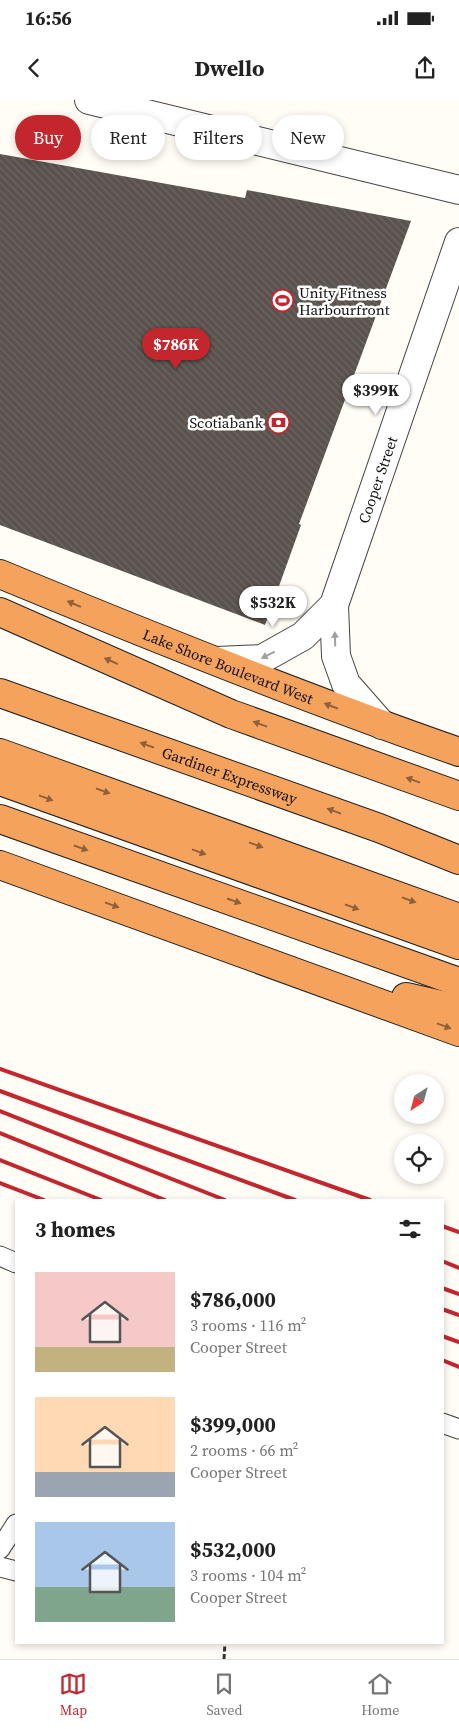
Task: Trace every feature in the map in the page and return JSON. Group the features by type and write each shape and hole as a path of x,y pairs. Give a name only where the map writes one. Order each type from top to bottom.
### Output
{"highway":[{"name":"Lake Shore Boulevard West","path":"0,574 142,632 382,725 459,752"},
{"path":"0,612 231,714 459,796"},
{"name":"Gardiner Expressway","path":"0,693 380,828 459,860"},
{"path":"0,753 459,918"},
{"path":"0,782 459,945"},
{"path":"0,819 385,954 459,982"},
{"path":"380,828 459,842"},
{"path":"0,864 459,1032"},
{"path":"299,974 459,1009"}],"street":[{"path":"89,100 459,190"},
{"name":"Cooper Street","path":"382,725 346,684 336,656 334,605 459,242"},
{"name":"Cooper Street","path":"217,661 262,658 303,636 334,605"}],"lane":[{"path":"0,1256 15,1263"},
{"path":"444,1423 459,1429"},
{"path":"0,1549 15,1526"},
{"path":"0,1567 15,1571"}],"path":[{"path":"224,1659 225,1644"}],"building":[{"path":"0,154 15,157 15,160 33,160 245,198 247,190 411,221 299,524 301,525 265,625 0,525"}],"railway":[{"path":"0,1069 367,1199"},
{"path":"0,1091 292,1199"},
{"path":"0,1111 222,1199"},
{"path":"0,1133 163,1199"},
{"path":"0,1160 98,1199"},
{"path":"0,1183 41,1199"},
{"path":"444,1227 459,1232"},
{"path":"444,1262 459,1268"},
{"path":"444,1289 459,1294"},
{"path":"444,1310 459,1315"},
{"path":"444,1337 459,1342"},
{"path":"444,1361 459,1367"}],"place":[{"name":"Unity Fitness Harbourfront","path":"283,301"},
{"name":"Scotiabank","path":"279,422"}]}
